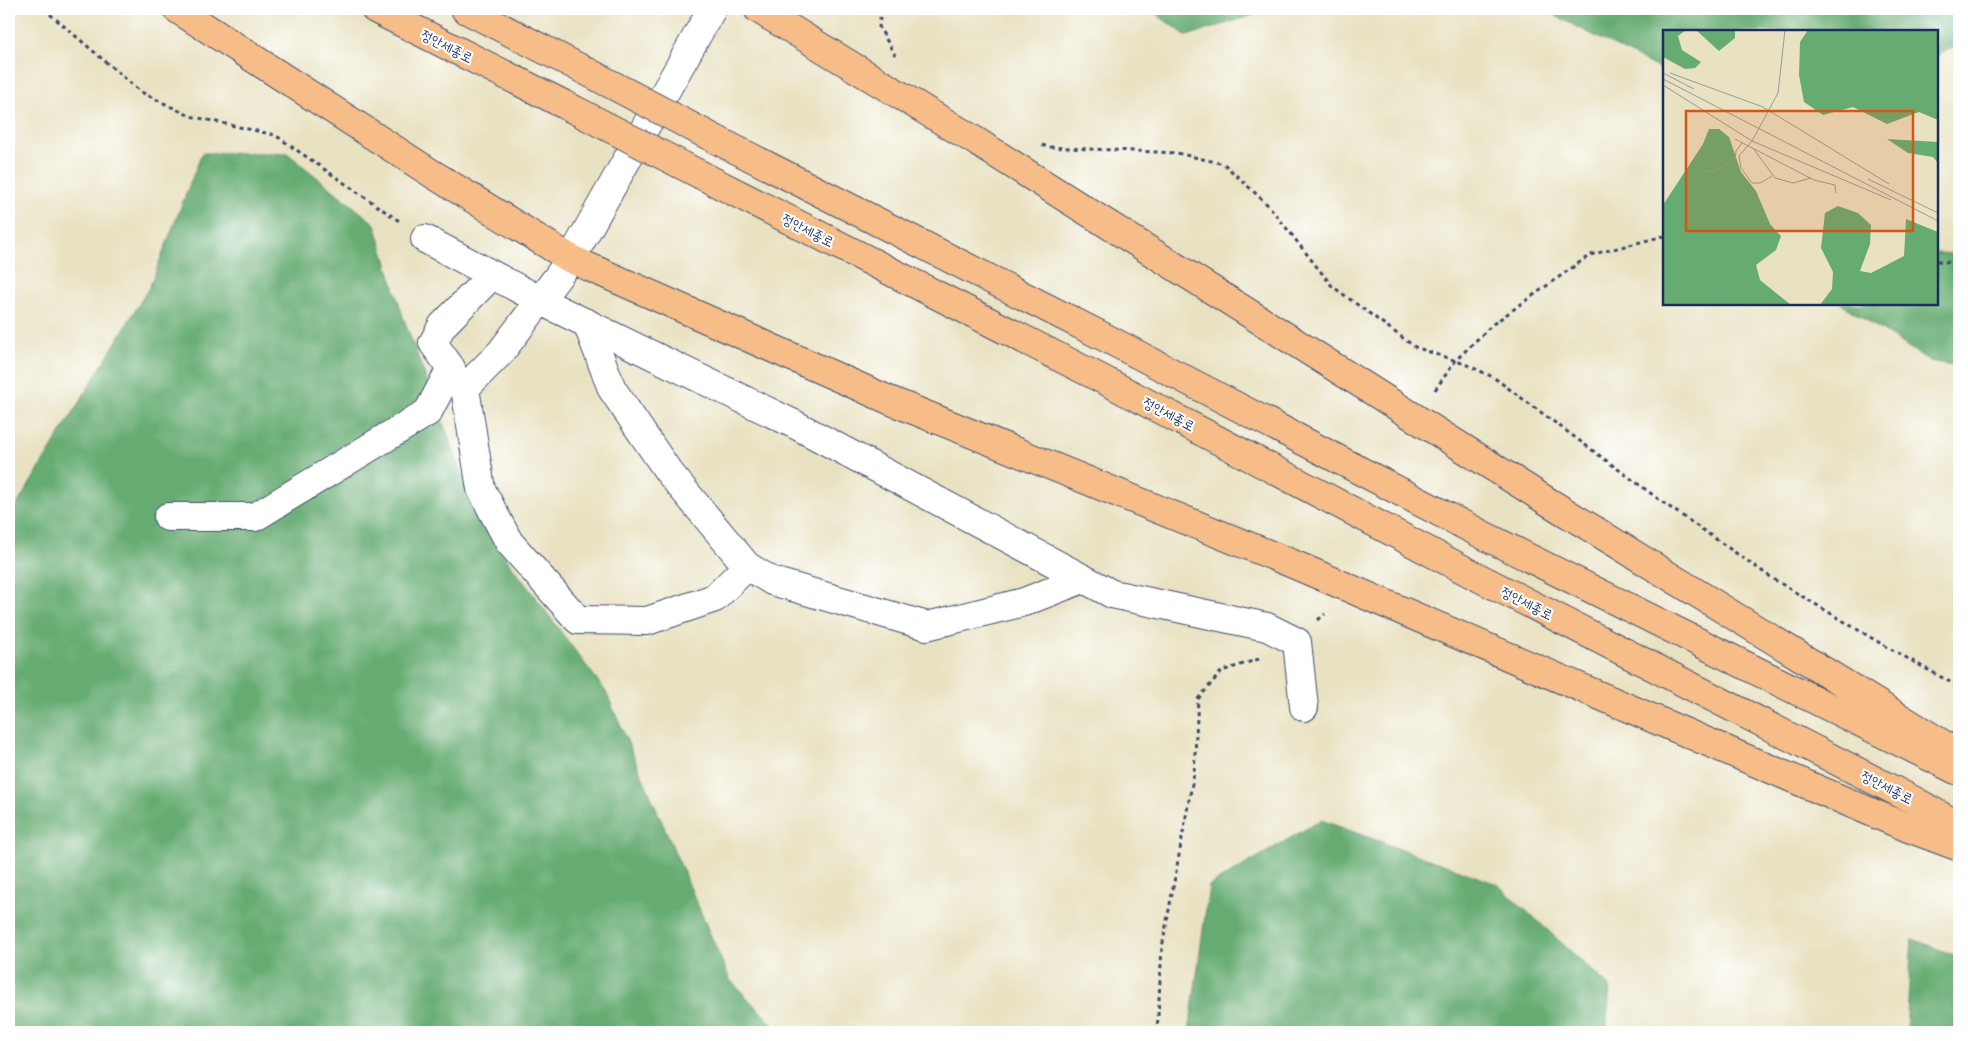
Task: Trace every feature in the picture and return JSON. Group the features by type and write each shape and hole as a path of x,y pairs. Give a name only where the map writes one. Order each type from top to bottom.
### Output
{"highway":[{"path":"177,9 431,173 572,259 889,400 1293,564 1908,828 1959,847"},
{"name":"정안세종로","path":"375,9 1098,377 1472,574 1913,800 1959,826"},
{"path":"464,9 1108,339 1485,536 1959,772"},
{"path":"758,9 974,140 1547,501 1959,754"}],"street":[{"path":"168,517 255,517 428,412 458,378 501,352 572,259 712,9"},
{"path":"425,239 541,301 794,424 1112,594 1267,627 1298,642 1304,707"},
{"path":"492,275 442,326 433,344 458,378 481,489 509,542 578,620 647,621 715,598 747,566"},
{"path":"587,323 612,389 668,470 747,566 772,581 927,626 1024,602 1082,579"}],"path":[{"path":"44,9 141,92 190,116 275,135 425,239"},
{"path":"881,9 879,27 898,60"},
{"path":"1040,144 1057,148 1177,153 1224,164 1269,206 1332,286 1414,347 1456,360 1493,377 1668,506 1775,580 1880,643 1959,687"},
{"path":"1435,390 1456,360 1493,324 1590,255 1663,236"},
{"path":"1938,260 1959,263"},
{"path":"1157,1032 1162,948 1194,773 1198,699 1222,671 1263,658 1298,642 1325,614"}],"green space":[{"path":"1149,9 1272,9 1187,36"},
{"path":"1542,9 1959,9 1959,44 1938,55 1938,30 1663,30 1663,70"},
{"path":"202,153 287,153 375,224 404,320 482,526 606,692 730,980 780,1032 9,1032 9,518 150,286"},
{"path":"1938,253 1959,254 1959,366 1930,361 1843,305 1938,305"},
{"path":"1321,820 1497,884 1610,987 1606,1032 1189,1032 1209,886"},
{"path":"1912,939 1959,957 1959,1032 1906,1032"}]}
